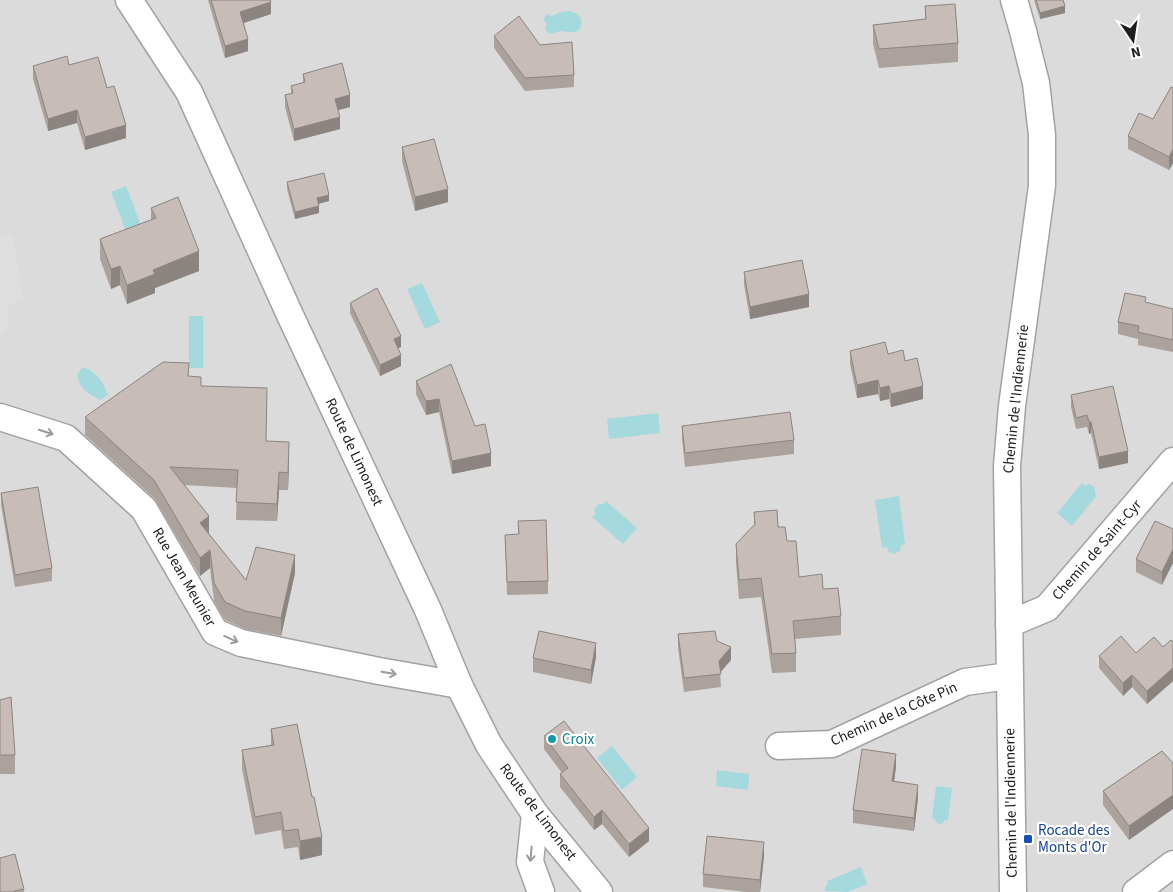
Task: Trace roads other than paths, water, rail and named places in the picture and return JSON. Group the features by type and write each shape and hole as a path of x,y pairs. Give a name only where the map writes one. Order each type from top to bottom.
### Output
{"street":[{"name":"Route de Limonest","path":"129,0 188,92 428,610 459,685 489,745 535,814 599,892"},
{"name":"Chemin de l'Indiennerie","path":"1013,892 1007,466 1012,406 1042,186 1042,135 1036,83 1024,30 1014,0"},
{"name":"Rue Jean Meunier","path":"0,417 66,438 144,509 215,632 241,643 459,685"},
{"name":"Chemin de Saint-Cyr","path":"1009,624 1047,608 1173,461"},
{"name":"Chemin de la Côte Pin","path":"779,746 832,744 965,682 1009,676"},
{"path":"535,814 530,862 541,892"},
{"path":"1136,892 1173,864"}],"water":[{"path":"571,11 580,17 582,22 581,27 577,31 562,31 551,34 547,31 545,28 547,24 543,19 548,14 552,16 561,12"},
{"path":"126,186 143,231 128,236 111,192"},
{"path":"422,283 440,322 425,329 407,289"},
{"path":"189,316 203,316 203,368 189,368"},
{"path":"83,367 99,378 108,395 100,400 85,390 80,384 77,375"},
{"path":"658,413 660,433 609,439 607,419"},
{"path":"1082,483 1085,485 1090,484 1095,488 1097,495 1072,526 1057,513"},
{"path":"899,496 905,544 901,545 900,551 894,554 889,552 887,547 882,548 875,500"},
{"path":"606,501 637,528 623,544 592,517 596,513 594,511 596,506"},
{"path":"612,746 637,777 622,790 597,758"},
{"path":"717,770 749,774 748,790 716,786"},
{"path":"936,786 952,788 948,820 940,824 932,818"},
{"path":"861,867 867,884 848,892 825,891 825,887 828,884 827,881"}],"place":[{"name":"Croix","path":"552,739"},
{"name":"Rocade des Monts d'Or","path":"1028,839"}]}
